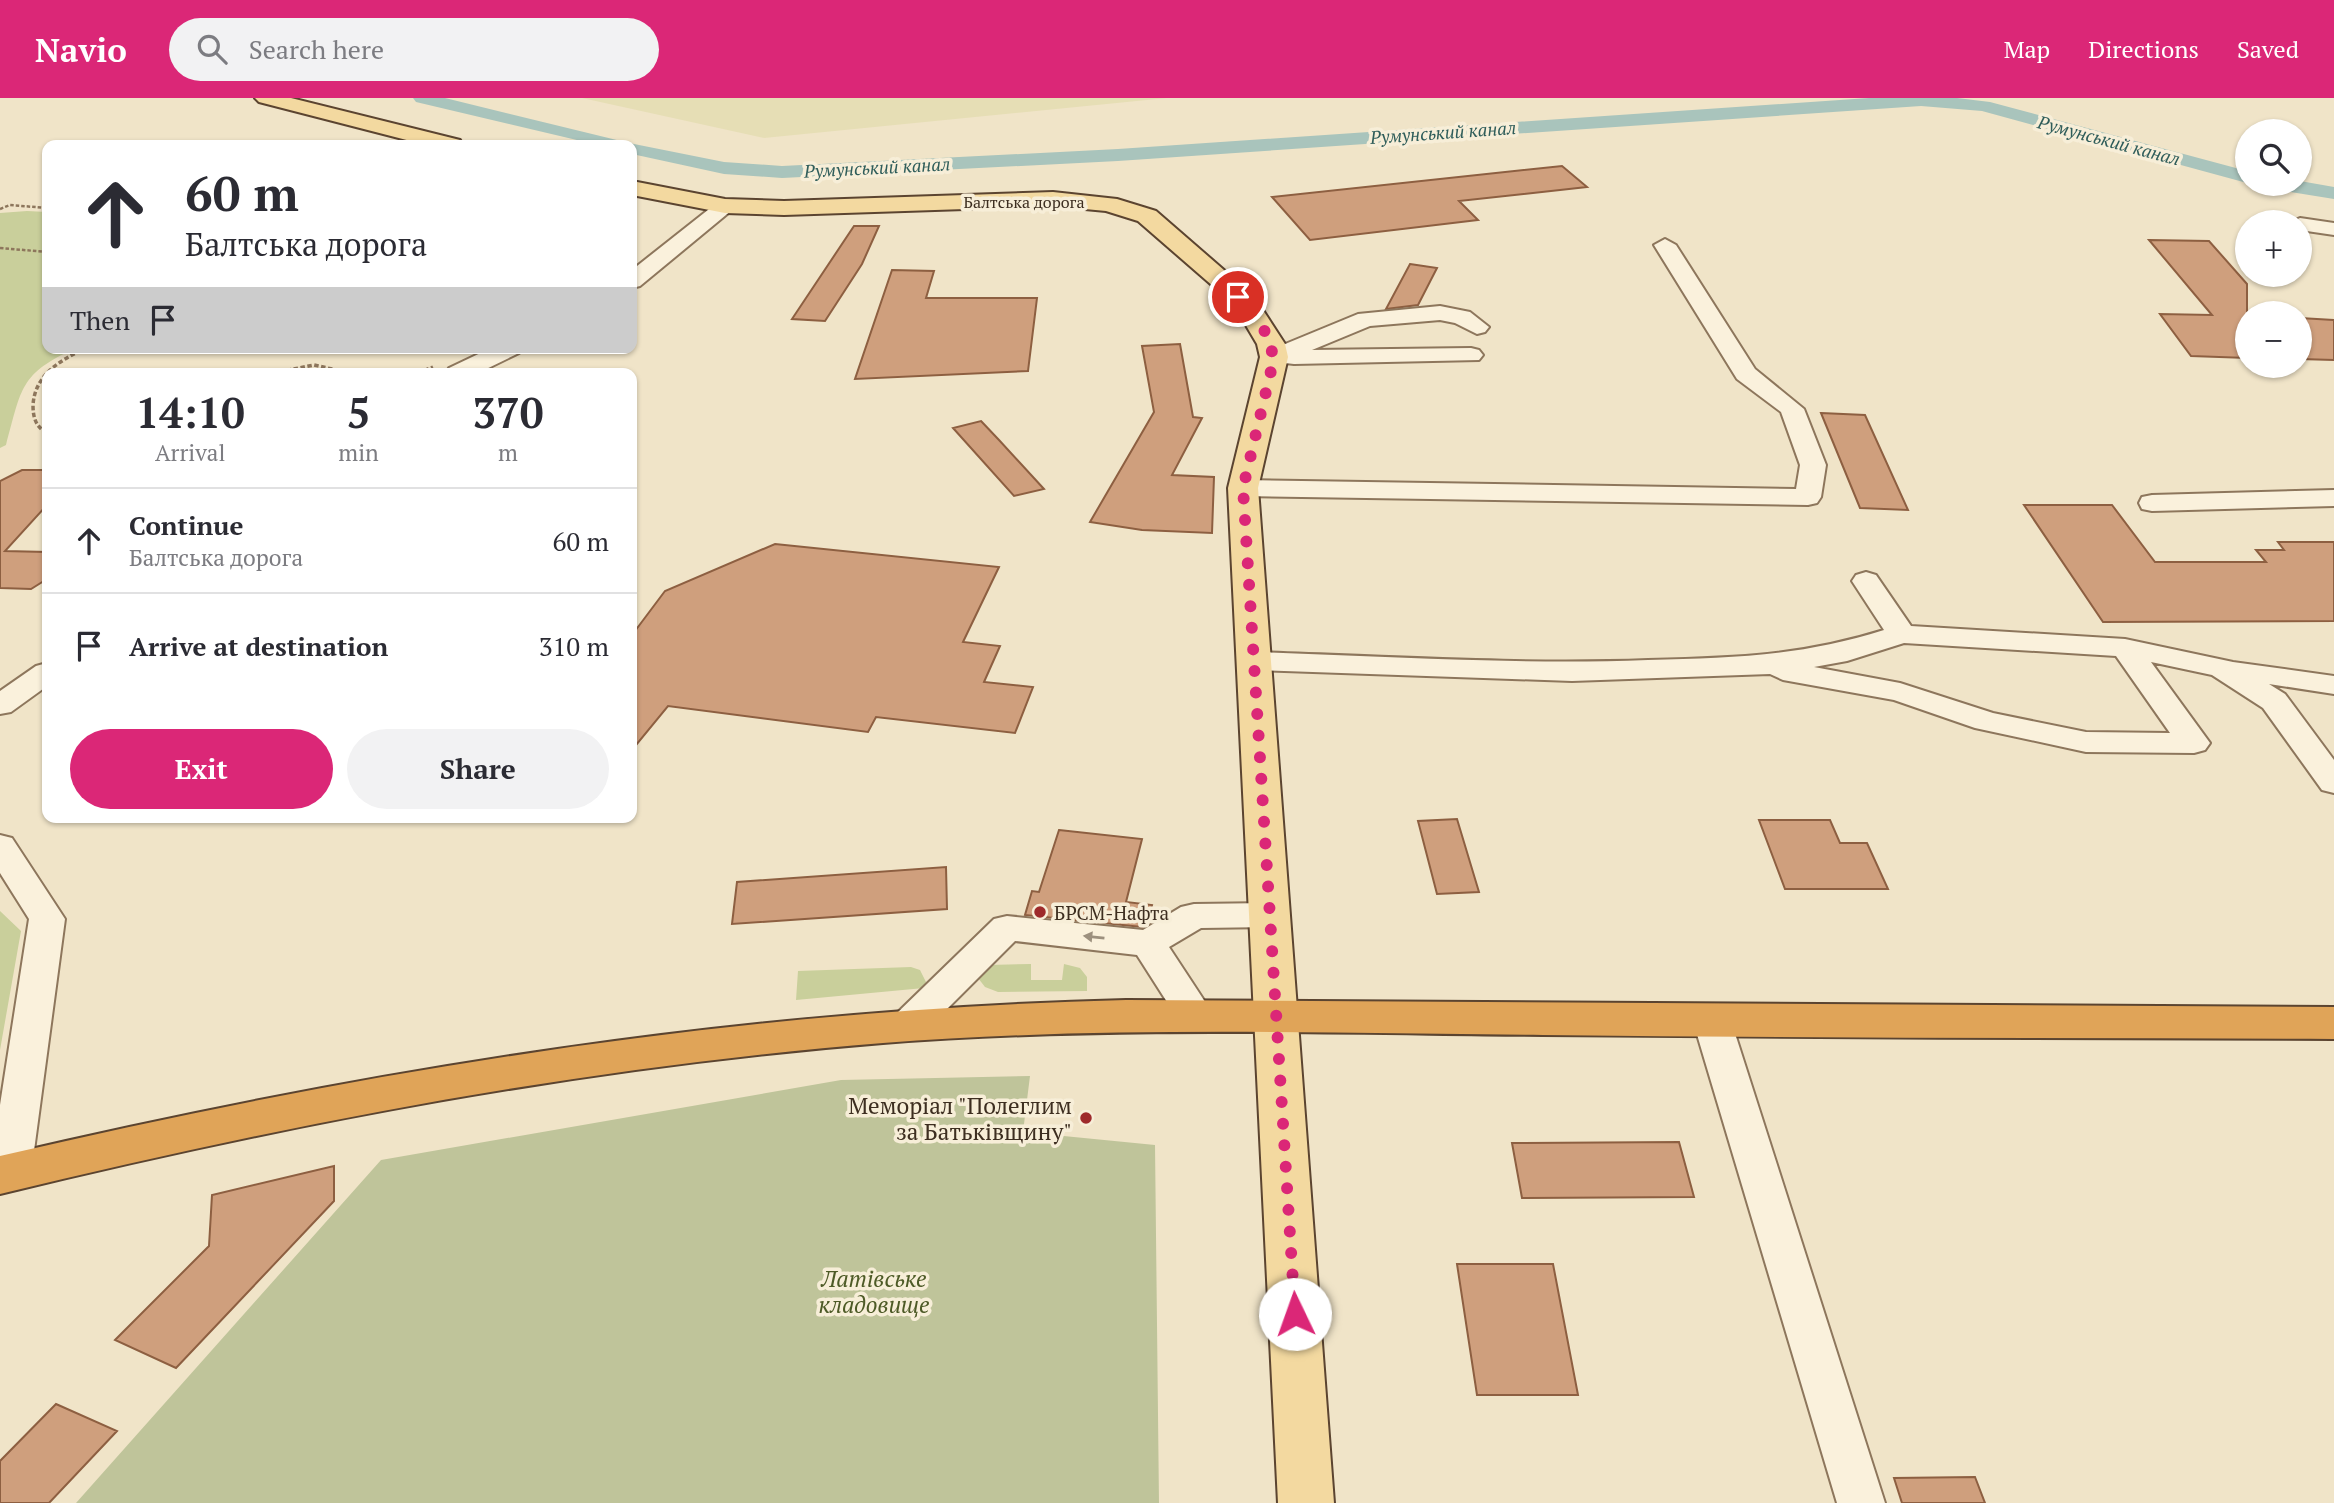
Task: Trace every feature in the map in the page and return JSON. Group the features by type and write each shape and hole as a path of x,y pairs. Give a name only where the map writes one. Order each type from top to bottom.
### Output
{"highway":[{"path":"5,1174 247,1119 473,1077 686,1047 907,1026 1097,1017 2334,1023"}],"main road":[{"path":"266,98 432,140"},
{"name":"Балтська дорога","path":"637,189 725,206 784,208 1053,200 1127,209 1147,216 1223,282 1266,333 1274,358"},
{"path":"1274,358 1243,488 1306,1503"}],"street":[{"path":"637,277 725,206"},
{"path":"2312,226 2334,229"},
{"path":"1243,488 1808,496 1813,465 1792,409 1746,374 1665,245"},
{"path":"1274,358 1366,319 1440,313 1462,317 1477,327"},
{"path":"469,368 498,354"},
{"path":"1274,358 1471,355"},
{"path":"2152,503 2334,498"},
{"path":"1866,581 1902,634"},
{"path":"1255,661 1572,673 1760,666 1836,655 1902,634 2125,648 2222,668 2334,685"},
{"path":"1760,666 1900,692 1986,721 2085,742 2194,743 2125,648"},
{"path":"2222,668 2274,701 2334,783"},
{"path":"0,705 42,676"},
{"path":"0,846 47,919 5,1174"},
{"path":"907,1026 1007,928 1148,943 1194,916 1271,915"},
{"path":"1148,943 1196,1017"},
{"path":"1712,1021 1861,1503"}],"path":[{"path":"0,209 10,205 42,208"},
{"path":"0,248 42,252"},
{"path":"50,368 75,354"},
{"path":"299,368 314,365 328,368"},
{"path":"42,377 37,383 32,403 33,420 42,430"}],"shaded area":[{"path":"582,98 1167,98 764,138"}],"green space":[{"path":"42,212 42,354 63,354 43,366 26,385 20,396 6,445 0,448 0,213"},
{"path":"0,911 21,931 0,1050"},
{"path":"1031,964 1031,980 1062,980 1064,964 1080,968 1087,977 1087,991 998,992 985,987 978,978 988,965"},
{"path":"911,967 920,970 926,982 924,988 796,1000 798,971"},
{"name":"Латівське кладовище","path":"1030,1076 1023,1132 1155,1145 1159,1503 76,1503 381,1160 841,1080"}],"building":[{"path":"1562,166 1587,187 1459,201 1478,220 1310,240 1272,197"},
{"path":"854,226 879,226 862,264 825,321 792,319"},
{"path":"2149,240 2209,241 2235,270 2235,287 2247,287 2247,301 2235,301 2235,358 2191,356 2160,314 2212,315"},
{"path":"1410,264 1437,268 1418,305 1386,309"},
{"path":"892,270 934,271 926,298 1037,298 1028,371 855,379"},
{"path":"2312,319 2334,320 2334,360 2312,359"},
{"path":"1180,344 1193,417 1202,418 1172,475 1214,477 1212,533 1142,530 1090,522 1154,412 1142,346"},
{"path":"1821,413 1865,415 1908,510 1860,508"},
{"path":"981,421 1044,489 1014,496 953,428"},
{"path":"22,470 42,470 42,510 5,551 42,552 42,582 31,589 0,588 0,481"},
{"path":"2024,505 2112,505 2155,562 2266,562 2256,550 2284,550 2278,542 2334,542 2334,621 2103,622"},
{"path":"775,544 999,567 963,642 1000,646 984,682 1033,687 1015,733 876,717 868,732 668,706 637,744 637,628 665,591"},
{"path":"1457,819 1479,892 1437,894 1418,821"},
{"path":"1759,820 1830,820 1840,843 1867,843 1888,889 1785,889"},
{"path":"1059,830 1142,839 1126,902 1152,905 1147,925 1142,927 1025,915 1032,891 1039,892"},
{"path":"946,867 947,909 732,924 737,882"},
{"path":"1679,1142 1694,1197 1522,1198 1512,1143"},
{"path":"334,1166 334,1201 176,1368 115,1340 209,1246 212,1195"},
{"path":"1457,1264 1553,1264 1578,1395 1477,1395"},
{"path":"56,1404 117,1431 49,1503 0,1503 0,1461"},
{"path":"1975,1477 1985,1503 1902,1503 1894,1478"}],"waterway":[{"name":"Румунський канал","path":"422,98 600,140"},
{"name":"Румунський канал","path":"637,149 724,168 782,172 1118,155 1921,100 1983,106 2235,174"},
{"name":"Румунський канал","path":"2312,189 2334,193"}],"place":[{"name":"БРСМ-Нафта","path":"1040,912"},
{"name":"Меморіал \"Полеглим за Батьківщину\"","path":"1086,1118"}],"route":[{"path":"1238,297 1266,333 1274,358 1243,488 1295,1314"}]}
